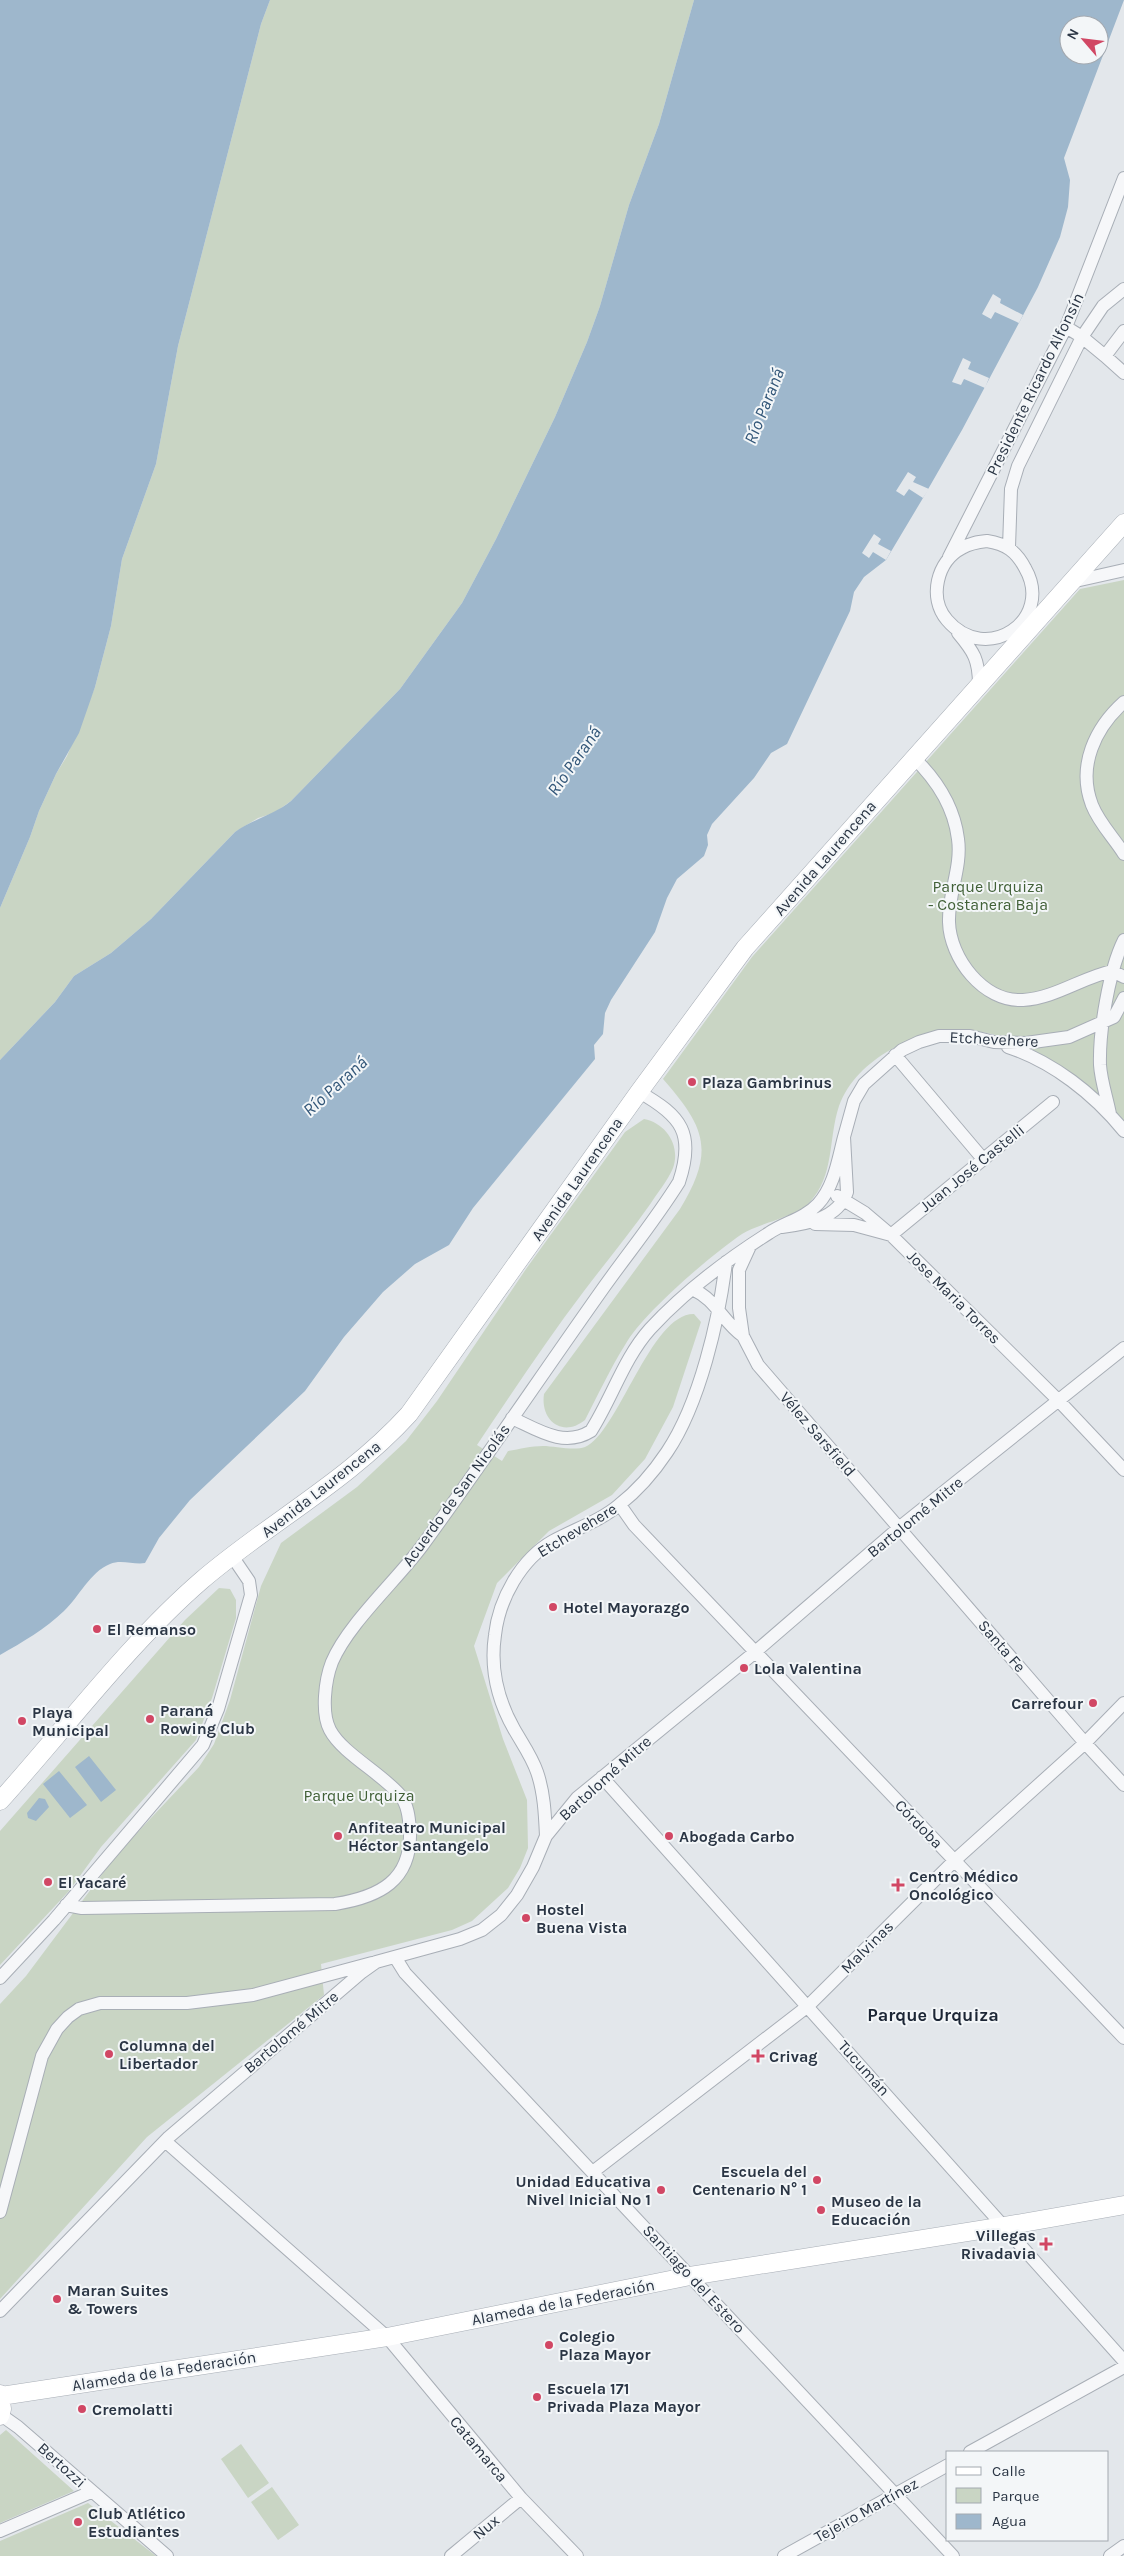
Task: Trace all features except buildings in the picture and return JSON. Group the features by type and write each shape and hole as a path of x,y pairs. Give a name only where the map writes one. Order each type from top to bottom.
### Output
{"street":[{"name":"Presidente Ricardo Alfonsín","path":"979,685 979,665 975,655 945,618 938,603 937,587 940,571 949,557 1066,327 1119,210 1124,178"},
{"name":"Presidente Ricardo Alfonsín","path":"1009,546 1010,498 1013,477 1082,337 1103,306 1124,289"},
{"path":"1066,327 1082,337 1124,373"},
{"path":"1105,356 1124,331"},
{"name":"Avenida Laurencena","path":"0,1801 176,1604 232,1556 347,1473 388,1437 409,1414 745,948 1071,582 1122,530"},
{"path":"949,557 960,548 973,543 987,541 1009,546 1022,562 1030,579 1032,600 1028,614 1010,634 996,639 974,638 955,629"},
{"path":"1071,582 1124,570"},
{"path":"1124,702 1113,712 1094,738 1088,757 1087,774 1092,804 1124,854"},
{"path":"913,758 932,774 955,824 958,840 958,863 949,922 951,938 972,978 1000,996 1020,1000 1052,995 1079,982 1118,974"},
{"path":"1110,1114 1100,1064 1104,1022 1118,974 1124,940"},
{"name":"Etchevehere","path":"750,1246 771,1231 807,1214 818,1204 829,1189 854,1101 864,1084 895,1055 918,1042 939,1036 970,1036 994,1042 1026,1043 1070,1037 1114,1017 1124,998"},
{"path":"994,1042 1024,1052 1078,1085 1110,1114 1124,1131"},
{"path":"895,1055 983,1159"},
{"name":"Acuerdo de San Nicolás","path":"66,1905 82,1908 335,1904 367,1898 393,1881 404,1866 410,1850 408,1814 402,1798 387,1781 336,1740 329,1729 325,1715 332,1664 355,1626 420,1549 680,1182 687,1146 683,1131 674,1116 640,1092"},
{"name":"Juan José Castelli","path":"891,1235 1053,1102"},
{"name":"Etchevehere","path":"782,1227 807,1224 831,1212 844,1200 847,1192 844,1138"},
{"name":"Jose Maria Torres","path":"829,1189 865,1213 891,1235 1059,1401 1124,1470"},
{"path":"807,1224 854,1225 891,1235"},
{"path":"512,1418 558,1438 570,1439 581,1437 591,1431 620,1376 649,1330 726,1262 750,1246"},
{"name":"Vélez Sarsfield","path":"750,1246 739,1270 739,1308 743,1336 758,1365 900,1527"},
{"name":"Etchevehere","path":"546,1836 542,1790 537,1771 504,1710 497,1690 492,1665 495,1633 508,1592 522,1569 536,1553 620,1504 667,1452 685,1420 695,1394 712,1329 719,1314 726,1262"},
{"name":"Vélez Sarsfield","path":"694,1290 711,1300 719,1314 734,1330 743,1336"},
{"name":"Bartolomé Mitre","path":"0,2311 164,2142 324,2004 376,1962 460,1939 482,1930 501,1915 517,1895 533,1867 546,1836 577,1798 754,1653 900,1527 1124,1348"},
{"name":"Córdoba","path":"620,1504 634,1526 754,1653 954,1861 1122,2031"},
{"name":"Santa Fe","path":"900,1527 1124,1786"},
{"path":"0,1978 193,1758 207,1736 218,1709 251,1595 249,1581 232,1556"},
{"name":"Malvinas","path":"594,2171 808,2006 954,1861 1085,1743 1124,1703"},
{"name":"Tucumán","path":"602,1777 1006,2226 1124,2361"},
{"name":"Santiago del Estero","path":"395,1957 405,1973 594,2171 953,2556"},
{"path":"0,2212 42,2056 57,2029 79,2009 100,2003 187,2003 252,1995 376,1962"},
{"name":"Catamarca","path":"164,2142 387,2337 521,2498 577,2556"},
{"name":"Alameda de la Federación","path":"1,2395 387,2337 690,2276 1006,2226 1124,2205"},
{"path":"972,2451 1124,2367"},
{"path":"0,2416 1,2395"},
{"name":"Bertozzi","path":"0,2416 18,2427 91,2492 168,2556"},
{"name":"Tejeiro Martínez","path":"784,2556 946,2466"},
{"path":"0,2531 91,2492"},
{"name":"Nux","path":"451,2556 521,2498"},
{"path":"1110,2556 1124,2546"}],"green space":[{"path":"270,0 694,0 659,124 629,205 600,306 587,342 555,417 496,539 462,603 400,689 291,801 274,813 258,818 235,832 151,919 111,953 74,976 55,1002 0,1060 0,908 39,811 56,774 67,756 95,687 111,626 122,559 156,464 178,346 261,24"},
{"name":"Parque Urquiza - Costanera Baja","path":"1124,580 1124,1121 1073,1076 1045,1057 1017,1042 987,1033 956,1030 924,1035 890,1050 874,1061 853,1081 843,1097 836,1119 827,1169 823,1181 809,1203 796,1212 742,1234 696,1270 662,1301 634,1332 614,1363 585,1420 569,1427 561,1427 555,1424 549,1419 546,1412 544,1394 680,1209 698,1171 701,1141 697,1126 678,1096 663,1079 752,957 1080,589"},
{"name":"Parque Urquiza","path":"644,1119 659,1125 670,1137 675,1152 675,1160 671,1172 643,1214 556,1329 477,1445 502,1461 508,1451 534,1446 585,1447 597,1437 610,1420 649,1352 663,1332 678,1319 694,1314 701,1322 673,1407 645,1459 612,1495 549,1531 497,1583 474,1646 503,1739 527,1800 528,1848 520,1868 508,1888 472,1921 452,1930 321,1964 324,1995 147,2137 0,2299 0,2004 26,1976 118,1853 199,1767 214,1744 230,1700 261,1586 281,1543 357,1487 406,1441 437,1401 526,1269 625,1132"},
{"name":"Paraná Rowing Club","path":"219,1588 230,1589 236,1600 236,1618 212,1698 196,1740 101,1847 69,1891 0,1965 0,1831 185,1620"},
{"path":"6,2430 74,2491 0,2523 0,2435"},
{"path":"241,2444 269,2483 248,2498 221,2459"},
{"path":"272,2487 299,2525 278,2540 251,2502"},
{"name":"Club Atlético Estudiantes","path":"88,2503 156,2556 0,2556 0,2541"}],"water":[{"path":"0,0 270,0 261,24 178,346 156,464 122,559 111,626 95,687 79,733 56,774 39,811 0,908"},
{"name":"Río Paraná","path":"694,0 1124,0 1109,40 1109,15 1059,15 1059,65 1099,65 1064,158 1070,180 1068,207 1060,237 1038,287 962,430 886,560 864,577 854,592 850,611 787,744 771,753 754,778 712,824 707,835 708,845 704,856 677,879 667,898 655,932 611,1000 605,1013 603,1034 594,1045 595,1059 473,1208 449,1245 415,1264 383,1292 344,1337 305,1391 190,1500 159,1538 145,1563 119,1562 103,1568 96,1573 57,1618 34,1635 0,1655 0,1060 55,1002 74,976 111,953 151,919 235,832 278,810 291,801 400,689 462,603 496,539 555,417 600,306 629,205 659,124"},
{"path":"89,1756 116,1790 101,1802 75,1767"},
{"path":"59,1771 87,1805 70,1818 43,1784"},
{"path":"39,1798 45,1799 49,1807 36,1821 28,1818 27,1813"}],"pier":[{"path":"993,294 1001,299 1000,303 1023,315 1019,323 995,312 991,319 982,314"},
{"path":"963,358 971,362 968,369 989,378 985,388 964,379 961,385 952,382"},
{"path":"908,472 916,477 913,482 929,489 923,498 909,489 904,496 896,491"},
{"path":"874,534 881,539 878,544 891,551 886,560 873,552 869,558 862,553"}],"place":[{"name":"Plaza Gambrinus","path":"692,1082"},
{"name":"Hotel Mayorazgo","path":"553,1607"},
{"name":"El Remanso","path":"97,1629"},
{"name":"Lola Valentina","path":"744,1668"},
{"name":"Carrefour","path":"1093,1703"},
{"name":"Paraná Rowing Club","path":"150,1719"},
{"name":"Playa Municipal","path":"22,1721"},
{"name":"Anfiteatro Municipal Héctor Santangelo","path":"338,1836"},
{"name":"Abogada Carbo","path":"669,1836"},
{"name":"El Yacaré","path":"48,1882"},
{"name":"Centro Médico Oncológico","path":"898,1885"},
{"name":"Hostel Buena Vista","path":"526,1918"},
{"name":"Columna del Libertador","path":"109,2054"},
{"name":"Crivag","path":"758,2056"},
{"name":"Escuela del Centenario N° 1","path":"817,2180"},
{"name":"Unidad Educativa Nivel Inicial Nº 1","path":"661,2190"},
{"name":"Museo de la Educación","path":"821,2210"},
{"name":"Villegas Rivadavia","path":"1046,2244"},
{"name":"Maran Suites & Towers","path":"57,2299"},
{"name":"Colegio Plaza Mayor","path":"549,2345"},
{"name":"Escuela 171 Privada Plaza Mayor","path":"537,2397"},
{"name":"Cremolatti","path":"82,2409"},
{"name":"Club Atlético Estudiantes","path":"78,2522"}],"district":[{"name":"Parque Urquiza","path":"933,2015"}]}
